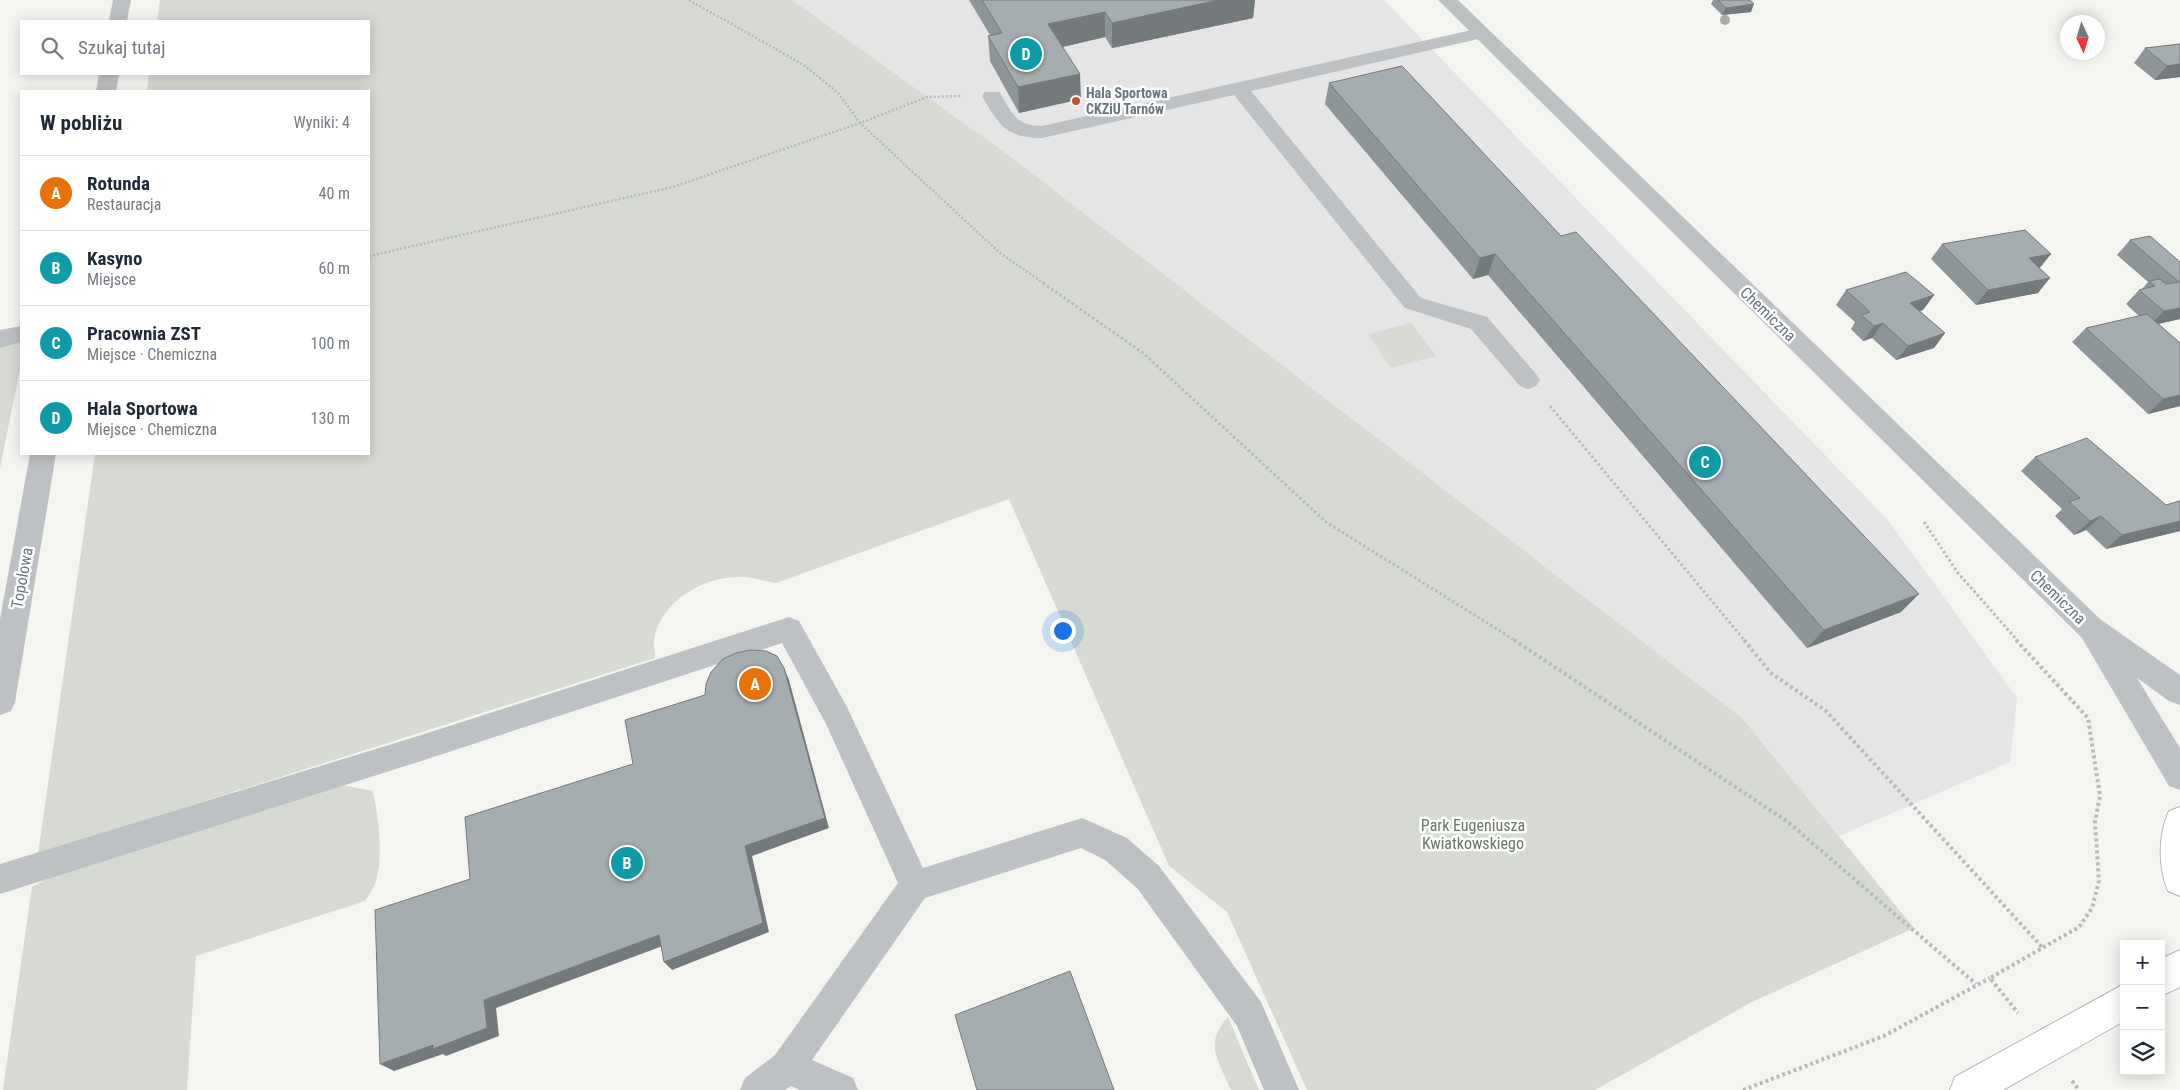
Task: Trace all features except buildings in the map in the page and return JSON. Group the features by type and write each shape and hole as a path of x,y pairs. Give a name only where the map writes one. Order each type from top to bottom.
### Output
{"main road":[{"path":"2180,822 2176,862 2180,880"},
{"path":"2165,976 2180,968"},
{"path":"1968,1090 2120,1003"}],"street":[{"path":"118,20 122,0"},
{"name":"Chemiczna","path":"1447,0 2090,628 2180,692"},
{"path":"106,90 109,75"},
{"path":"0,339 20,334"},
{"name":"Topolowa","path":"1,695 43,455"},
{"name":"Chemiczna","path":"2090,628 2180,776"}],"lane":[{"path":"992,96 1010,125 1024,133 1042,132 1481,33"},
{"path":"1239,88 1413,303 1479,323 1528,380"},
{"path":"0,879 405,753 790,629 837,716 915,886"},
{"path":"757,1090 787,1068 915,886 1082,833 1116,849 1148,877 1249,1014 1282,1090"},
{"path":"787,1068 841,1090"}],"path":[{"path":"689,0 804,65 838,93 860,123 1000,253 1143,352 1326,522 1494,627 1788,822 1976,984"},
{"path":"370,256 673,187 860,123 927,97"},
{"path":"1528,380 1612,478 1771,673 1826,711 2042,948"},
{"path":"1743,1090 1884,1036 2079,927 2092,908 2099,881 2095,822 2100,796 2088,718 1985,606 1958,572"},
{"path":"1990,978 2017,1011"}],"shaded area":[{"path":"792,0 1384,0 1888,520 2017,698 2010,762 1839,836 1742,718"}],"green space":[{"name":"Park Eugeniusza Kwiatkowskiego","path":"160,0 792,0 1008,155 1742,718 1914,928 1752,1002 1595,1090 1307,1090 1227,912 1169,866 1009,499 776,583 755,578 728,577 700,585 675,602 658,625 654,639 655,658 38,854 95,455 370,455 370,90 147,90 149,75 370,75 370,20 157,20"},
{"path":"1411,323 1436,356 1391,368 1368,334"},
{"path":"20,342 20,369 0,468 0,347"},
{"path":"342,785 373,791 380,846 379,867 374,886 365,901 196,956 187,1090 3,1090 32,887 66,868"},
{"path":"1228,1017 1259,1090 1231,1090 1218,1061 1215,1044 1216,1036"}],"place":[{"name":"Hala Sportowa","path":"1026,54"},
{"name":"Hala Sportowa CKZiU Tarnów","path":"1076,101"},
{"name":"Pracownia ZST","path":"1705,462"},
{"name":"Rotunda","path":"755,684"},
{"name":"Kasyno","path":"627,863"}]}
